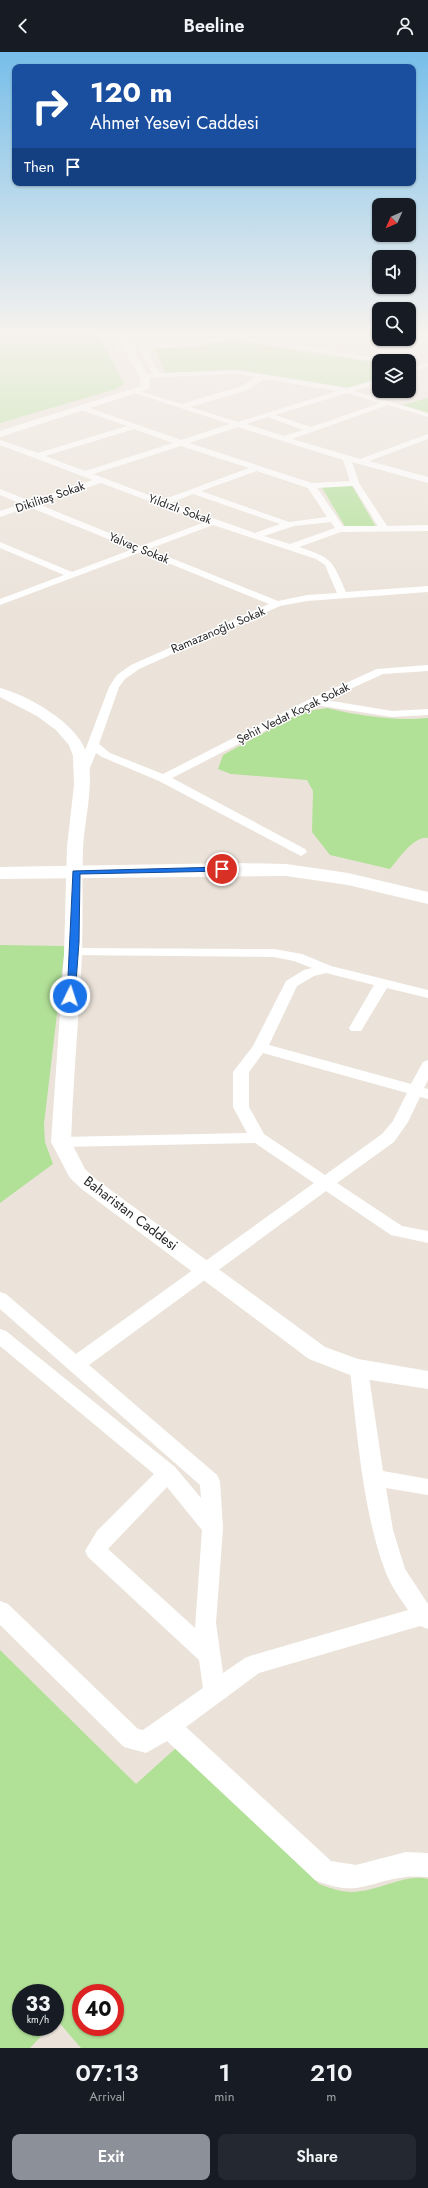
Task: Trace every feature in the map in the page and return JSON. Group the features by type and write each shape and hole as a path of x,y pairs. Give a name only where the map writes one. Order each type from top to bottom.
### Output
{"main road":[{"path":"0,873 76,866 246,857 322,864 428,885"},
{"path":"0,860 76,866 286,870 348,879 428,898"}],"street":[{"path":"0,434 25,426"},
{"path":"135,426 255,469 311,486 355,483"},
{"path":"38,456 135,426"},
{"path":"85,474 235,426"},
{"path":"243,426 347,458 428,480"},
{"path":"301,426 312,430"},
{"path":"284,439 323,426"},
{"path":"362,461 428,436"},
{"name":"Yıldızlı Sokak","path":"0,442 213,522 291,547 325,560 329,564 342,594"},
{"path":"347,458 355,483 384,528"},
{"path":"161,502 255,469"},
{"name":"Dikilitaş Sokak","path":"0,514 100,480"},
{"path":"311,486 340,528"},
{"path":"192,491 288,524"},
{"name":"Yalvaç Sokak","path":"0,492 277,604"},
{"path":"256,536 288,524 312,519 335,519"},
{"path":"0,602 213,522"},
{"path":"291,547 340,528 428,528"},
{"path":"0,545 72,575"},
{"name":"Ramazanoğlu Sokak","path":"81,778 114,687 127,671 151,658 277,604 307,598 342,594 428,589"},
{"name":"Şehit Vedat Koçak Sokak","path":"163,778 314,701 381,671 428,668"},
{"path":"0,692 45,715 66,734 78,750 81,778 76,866 74,952 61,1142 258,1138"},
{"path":"314,701 392,714 428,712"},
{"path":"0,703 66,734"},
{"path":"93,745 106,755 163,778 301,852"},
{"path":"74,952 274,953 297,957 326,969 428,994"},
{"path":"326,969 309,973 291,984 260,1047 241,1072 241,1107 258,1138 397,1231 428,1237"},
{"path":"356,1028 383,982"},
{"path":"260,1047 421,1092"},
{"path":"77,1364 388,1138 398,1127 421,1092 428,1065"},
{"name":"Baharistan Caddesi","path":"61,1142 77,1173 90,1185 208,1270 302,1343 336,1362 359,1370 428,1380"},
{"path":"0,1299 77,1364 210,1481 213,1528 205,1623 215,1693"},
{"path":"0,1336 168,1473 213,1528"},
{"path":"0,1611 132,1739 146,1742 169,1727 253,1665 426,1617 396,1574 383,1530 359,1370"},
{"path":"168,1473 104,1537 95,1551 209,1655"},
{"path":"374,1478 428,1487"},
{"path":"169,1727 324,1871 337,1876 358,1878 404,1864 428,1865"}],"green space":[{"path":"351,484 376,527 346,528 321,486"},
{"path":"327,708 377,717 403,719 428,718 428,838 417,840 412,844 390,869 330,855 312,832 313,791 307,780 231,774 218,769 223,755 302,712"},
{"path":"0,945 65,946 44,1124 45,1142 53,1164 0,1203"},
{"path":"0,1650 136,1784 177,1747 319,1884 329,1888 355,1892 369,1890 413,1878 428,1879 428,2048 81,2048 64,2028 64,1984 12,1984 12,2036 41,2036 30,2048 0,2048"}],"route":[{"path":"70,996 75,942 76,872 222,869"}]}
